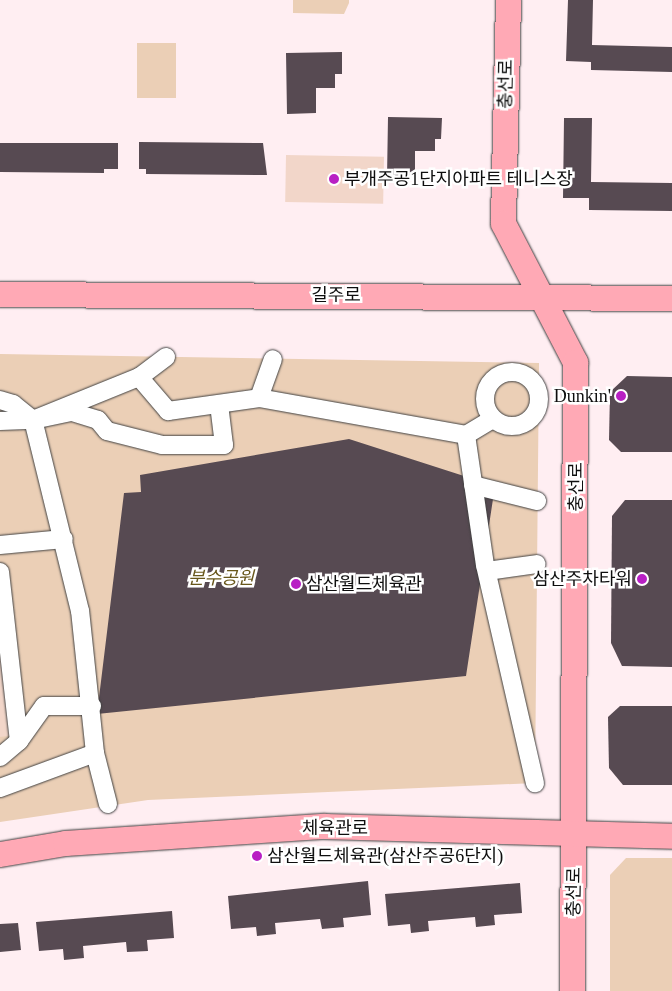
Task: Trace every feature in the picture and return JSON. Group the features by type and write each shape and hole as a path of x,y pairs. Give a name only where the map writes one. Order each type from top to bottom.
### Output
{"street":[{"name":"충선로","path":"508,0 503,223 543,295 575,362 576,834 572,991"},
{"name":"길주로","path":"0,294 543,295 672,298"},
{"path":"33,420 139,377 166,357"},
{"path":"259,398 273,359"},
{"path":"139,377 168,411 259,398 466,435 493,419"},
{"path":"0,400 13,404 33,420 64,539 80,611 92,706 95,753 108,804"},
{"path":"0,421 33,420 72,412 98,420 107,431 162,445 224,445 219,404"},
{"path":"466,435 487,571 528,714 535,783"},
{"path":"473,485 537,501"},
{"path":"0,545 64,539"},
{"path":"487,571 537,564"},
{"path":"0,572 19,739"},
{"path":"0,757 19,739 44,706 92,706"},
{"path":"0,740 19,739"},
{"path":"0,788 95,753"},
{"name":"체육관로","path":"0,854 65,843 324,826 672,836"}],"green space":[{"path":"293,0 349,0 349,3 344,14 293,13"},
{"path":"137,43 176,43 176,98 137,98"},
{"name":"분수공원","path":"0,354 539,363 535,783 148,800 0,822"},
{"path":"626,858 672,858 672,991 610,991 610,875"}],"shaded area":[{"name":"부개주공1단지아파트 테니스장","path":"286,155 384,157 383,204 285,202"},
{"path":"0,608 15,735 0,737"}],"building":[{"path":"568,0 593,0 592,45 672,47 672,72 591,70 591,62 566,61"},
{"path":"342,52 342,74 335,74 335,88 316,88 316,113 287,114 286,53"},
{"path":"388,117 442,118 441,139 435,139 435,151 415,151 415,177 387,177"},
{"path":"564,118 592,118 591,182 672,183 672,211 589,210 589,198 563,198"},
{"path":"139,142 263,143 267,175 146,174 146,169 139,169"},
{"path":"0,143 118,143 118,169 104,169 104,173 0,172"},
{"path":"627,376 672,377 672,452 621,452 609,440 610,392"},
{"name":"삼산월드체육관","path":"349,439 495,486 466,676 97,714 124,493 141,492 140,475"},
{"name":"삼산주차타워","path":"625,500 672,500 672,667 622,666 611,643 612,516"},
{"path":"620,706 672,706 672,785 623,785 609,768 608,717"},
{"path":"368,881 371,915 343,918 344,927 322,929 320,919 275,923 276,934 257,936 256,927 231,929 228,896"},
{"path":"520,883 522,913 494,915 495,925 476,927 475,917 428,921 429,931 411,933 410,924 388,926 385,894"},
{"path":"172,911 174,938 147,940 148,951 127,952 126,942 83,946 84,958 64,960 63,949 39,951 36,922"},
{"path":"18,923 21,950 0,952 0,924"}],"place":[{"name":"부개주공1단지아파트 테니스장","path":"334,179"},
{"name":"Dunkin'","path":"621,396"},
{"name":"삼산주차타워","path":"642,579"},
{"name":"삼산월드체육관","path":"296,584"},
{"name":"삼산월드체육관(삼산주공6단지)","path":"257,856"}]}
